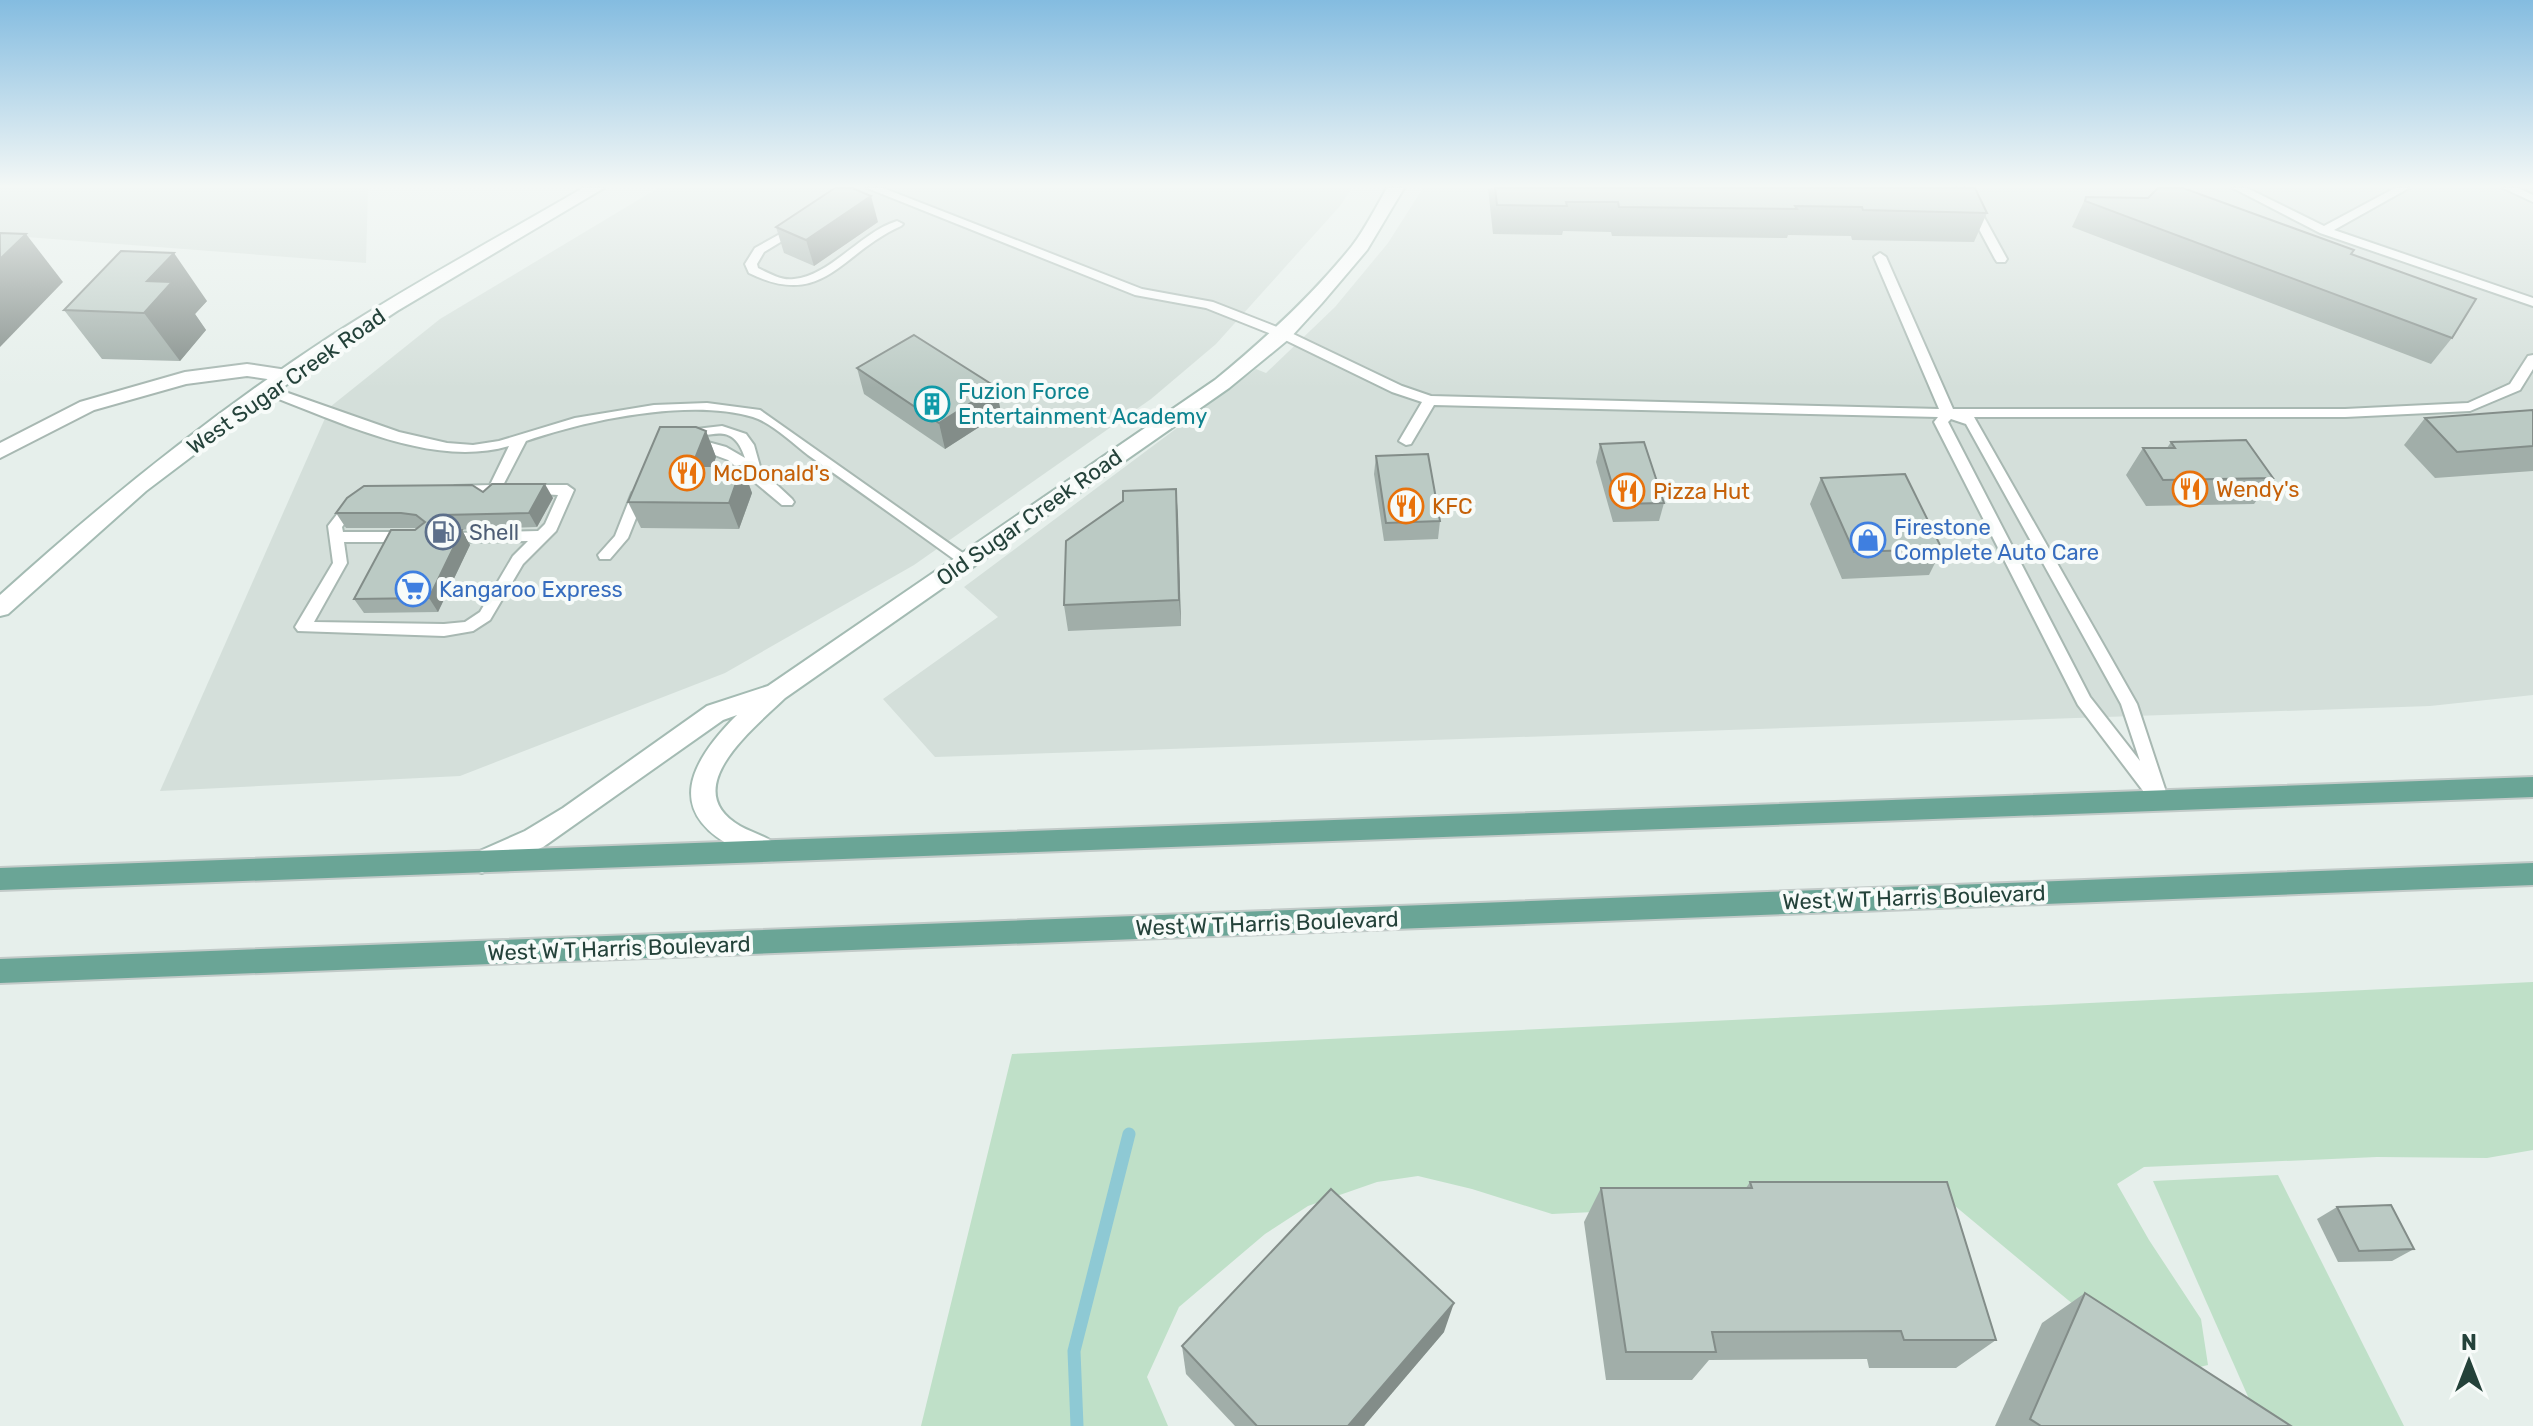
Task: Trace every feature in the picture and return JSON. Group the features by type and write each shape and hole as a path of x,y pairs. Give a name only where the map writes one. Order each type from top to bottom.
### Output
{"main road":[{"path":"0,879 2533,787"},
{"name":"West W T Harris Boulevard","path":"0,971 2533,874"}],"street":[{"name":"West Sugar Creek Road","path":"0,608 144,484 287,376 389,308 481,255"},
{"name":"Old Sugar Creek Road","path":"769,852 716,822 706,805 705,779 721,748 777,692 1222,384 1283,334 1353,255"},
{"path":"0,451 87,406 141,390 229,371 247,370 287,376"},
{"name":"Old Sugar Creek Road","path":"482,862 534,839 572,815 715,713 777,692"}],"lane":[{"path":"756,255 751,264 753,270 793,283 811,279 846,255"},
{"path":"1043,255 1139,292 1209,305 1283,334 1397,389 1430,400 1948,413 2345,413 2470,407 2515,387 2533,359"},
{"path":"1999,255 2001,259"},
{"path":"2393,255 2533,302"},
{"path":"1880,257 1948,413 1971,421 2129,704 2161,801"},
{"path":"268,390 424,444 476,449 586,419 657,408 734,408 760,414 967,561"},
{"path":"1406,441 1430,400"},
{"path":"1948,413 1941,422 2084,701 2161,801"},
{"path":"754,472 752,453 741,436 727,430 679,435 672,442 716,445 754,472 787,502"},
{"path":"492,495 521,437"},
{"path":"605,555 621,538 646,474"},
{"path":"366,492 347,507 335,526 340,563 303,627 444,630 468,627 485,616 518,560 551,527 567,490 492,495 442,489"},
{"path":"336,537 375,532 407,532 424,537"},
{"path":"456,537 475,532 542,536"}],"shaded area":[{"path":"256,255 366,255 366,263"},
{"path":"547,255 1296,255 1216,344 1151,399 914,565 725,673 460,776 160,791 330,407 440,319"},
{"path":"1378,255 2533,255 2533,695 2430,706 935,757 883,699 998,617 964,587 1256,369 1266,373 1335,307"}],"green space":[{"path":"2533,982 2533,1150 2487,1158 2377,1157 2144,1167 2117,1184 2149,1240 2201,1319 2208,1365 2170,1374 2110,1335 1955,1206 1882,1198 1552,1214 1418,1176 1377,1182 1308,1206 1265,1234 1179,1307 1147,1377 1168,1426 921,1426 1012,1054"},
{"path":"2278,1175 2404,1426 2261,1426 2153,1181"}],"building":[{"path":"118,255 173,255 147,281 172,282 144,313 64,310"},
{"path":"2228,255 2353,255 2476,299 2452,338"},
{"path":"914,335 996,387 939,423 857,368"},
{"path":"2533,410 2533,446 2457,452 2425,418"},
{"path":"660,427 696,427 706,431 692,466 742,466 729,503 628,502"},
{"path":"2246,440 2273,478 2163,480 2143,448 2175,448 2171,442"},
{"path":"1644,442 1664,503 1618,504 1600,444"},
{"name":"KFC","path":"1428,454 1440,521 1386,523 1376,456"},
{"path":"1905,474 1942,549 1854,552 1821,478"},
{"path":"492,484 545,484 529,513 442,515 438,525 447,530 462,530 429,598 354,599 391,530 415,530 425,522 416,515 401,513 336,513 347,498 364,486 472,485 483,492"},
{"path":"1176,489 1179,600 1064,605 1066,541 1123,501 1123,491"},
{"path":"1750,1182 1947,1182 1996,1340 1904,1340 1901,1331 1712,1332 1716,1352 1626,1352 1601,1188 1752,1188"},
{"path":"1331,1189 1454,1303 1348,1426 1257,1426 1182,1346"},
{"path":"2391,1205 2414,1249 2359,1251 2337,1207"},
{"path":"2085,1293 2291,1426 2041,1426 2030,1419"}],"waterway":[{"path":"1077,1426 1074,1351 1129,1134"}],"place":[{"name":"Fuzion Force Entertainment Academy","path":"932,404"},
{"name":"McDonald's","path":"687,473"},
{"name":"Wendy's","path":"2190,489"},
{"name":"Pizza Hut","path":"1627,491"},
{"name":"KFC","path":"1406,506"},
{"name":"Shell","path":"443,532"},
{"name":"Firestone Complete Auto Care","path":"1868,540"},
{"name":"Kangaroo Express","path":"413,589"}]}
